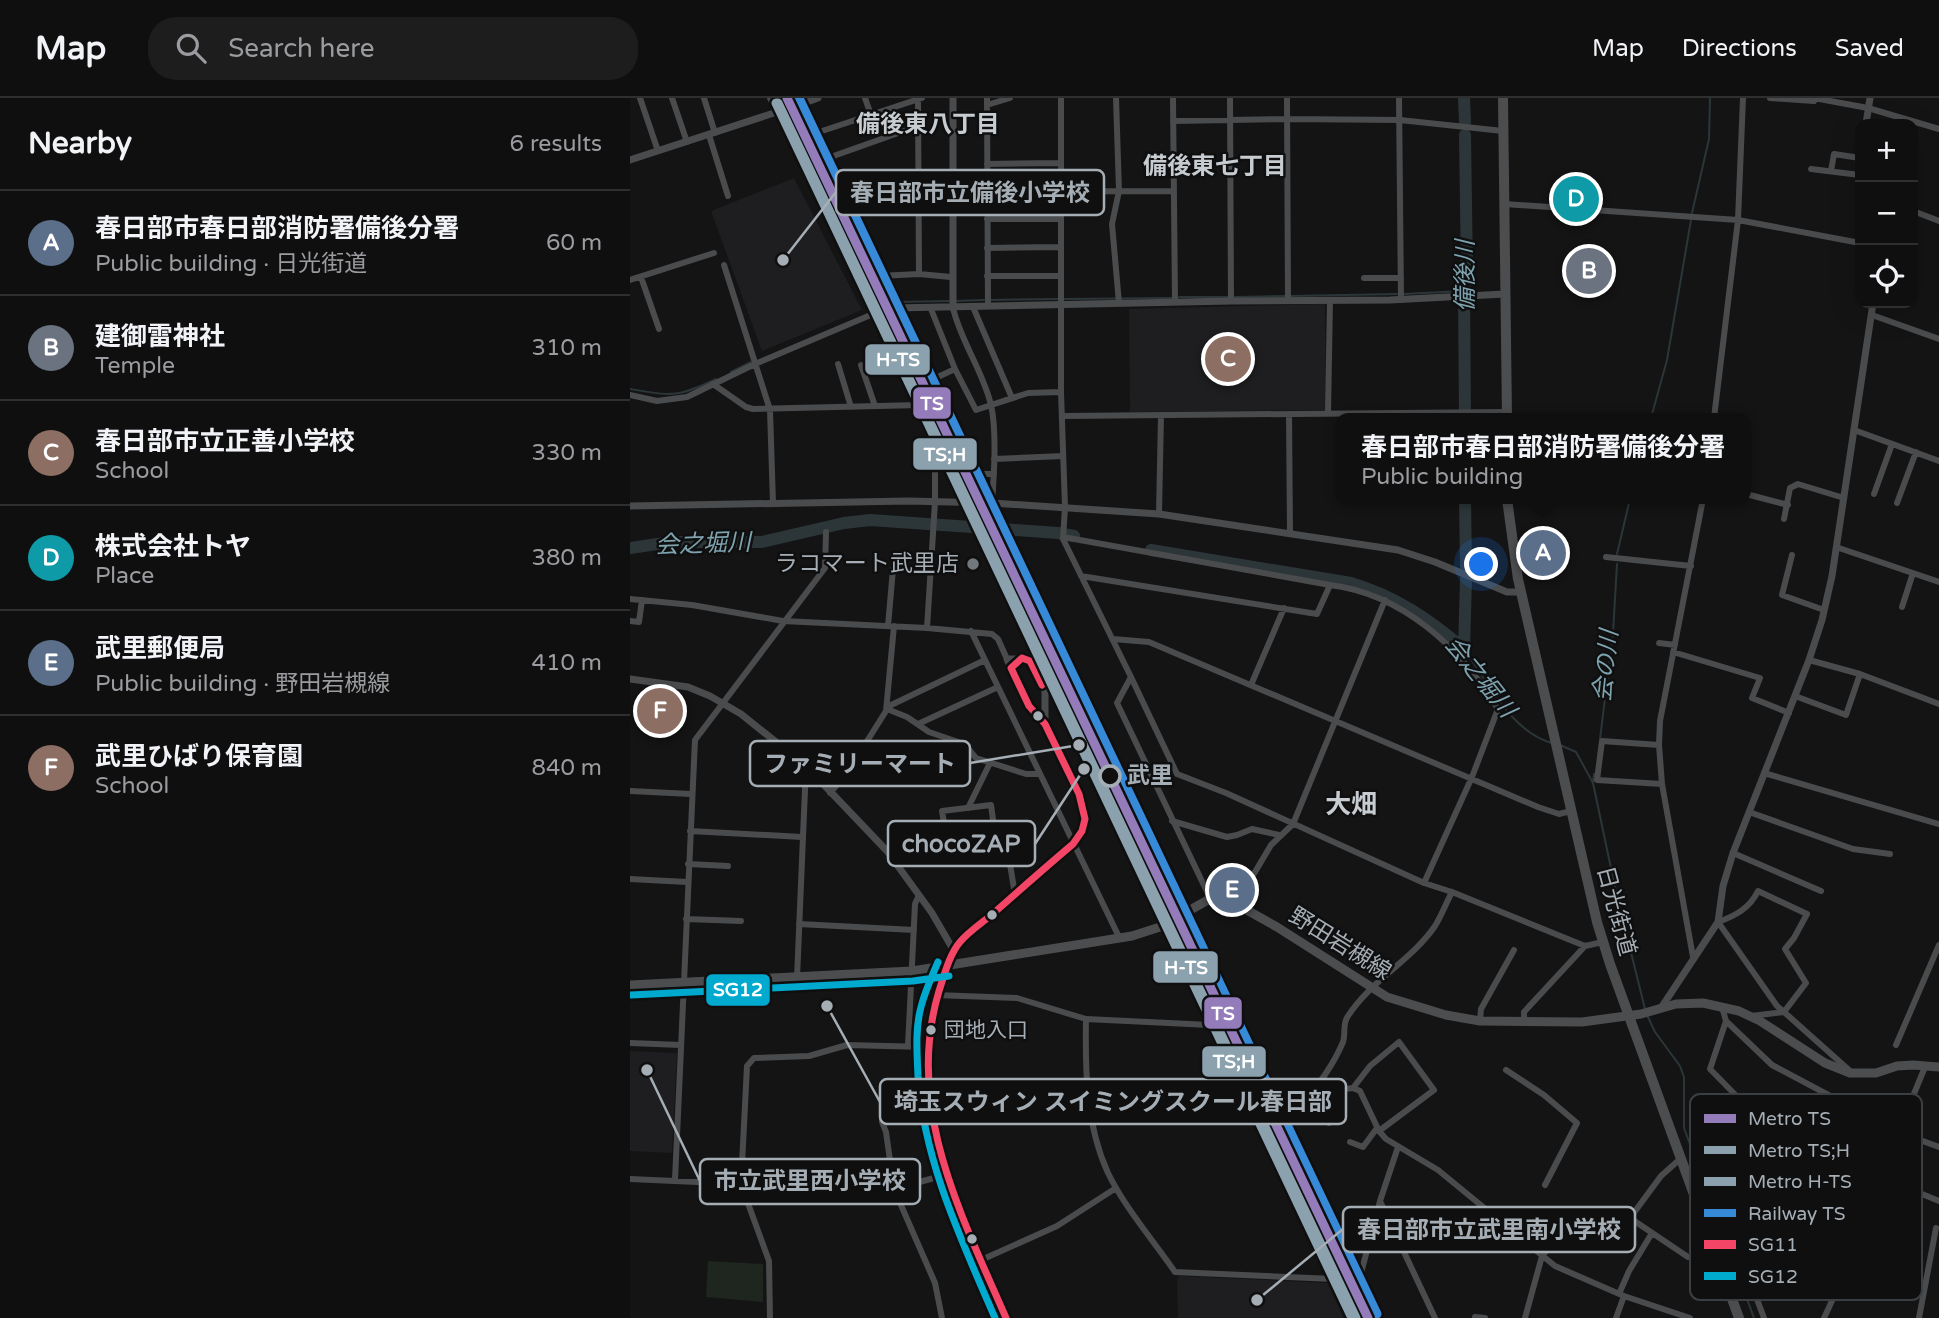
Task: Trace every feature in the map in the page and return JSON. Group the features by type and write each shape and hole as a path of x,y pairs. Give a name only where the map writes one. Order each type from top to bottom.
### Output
{"highway":[{"path":"1503,98 1506,413"},
{"name":"日光街道","path":"1508,504 1521,592 1603,942 1690,1181"},
{"name":"日光街道","path":"1733,1300 1739,1318"}],"main road":[{"name":"野田岩槻線","path":"1210,898 1220,897 1236,904 1387,997 1446,1015 1480,1021 1582,1022 1629,1017 1691,1003 1721,1005 1751,1016 1825,1063 1853,1074"},
{"path":"630,985 912,971 1119,939 1160,926 1210,898"},
{"path":"1853,1074 1876,1073 1897,1066 1926,1065 1939,1068"}],"street":[{"path":"640,98 658,151"},
{"path":"672,98 687,142"},
{"path":"704,98 728,196"},
{"path":"770,98 873,314 935,432 935,502 927,628"},
{"path":"818,98 797,101 973,474 994,474"},
{"path":"865,98 871,115"},
{"path":"953,98 953,308 957,326 991,405 994,459 992,503"},
{"path":"988,306 987,102 1010,98"},
{"path":"1061,98 1061,392 1065,507 1063,536 1177,774 1424,883 1585,946 1603,942"},
{"path":"1116,98 1119,191 1112,225 1119,303"},
{"path":"1172,98 1175,302"},
{"path":"1230,98 1231,301"},
{"path":"1287,98 1289,301"},
{"path":"1399,98 1401,300"},
{"path":"1715,413 1738,219 1742,98"},
{"path":"1770,98 1814,101 1814,98 1868,108 1939,129"},
{"path":"1867,119 1870,98"},
{"path":"813,134 920,99 919,274"},
{"path":"630,160 777,112"},
{"path":"1173,121 1400,120 1503,131"},
{"path":"825,159 918,126"},
{"path":"1831,171 1834,154 1855,157"},
{"path":"987,164 1061,163"},
{"path":"1811,169 1855,174"},
{"path":"851,215 918,192 1174,191"},
{"path":"1504,204 1738,219 1855,242"},
{"path":"1918,213 1939,221"},
{"path":"987,219 1061,219"},
{"path":"987,248 1061,247"},
{"path":"630,280 714,253"},
{"path":"724,265 770,410 773,503"},
{"path":"879,276 951,276"},
{"path":"987,276 1061,276"},
{"path":"641,277 659,329"},
{"path":"1364,278 1401,278"},
{"path":"894,308 1401,300 1505,294"},
{"path":"1328,413 1330,301"},
{"path":"973,307 1012,398"},
{"path":"1652,1011 1718,922 1723,886 1732,853 1809,660 1824,610 1836,547 1873,308"},
{"path":"931,309 955,369 976,410 1028,393 1061,392"},
{"path":"630,395 657,401 687,397 755,364 873,314"},
{"path":"1872,315 1939,339"},
{"path":"838,364 851,407"},
{"path":"861,365 875,406"},
{"path":"929,382 955,369"},
{"path":"713,384 746,407 770,410 920,405"},
{"path":"1062,416 1479,413"},
{"path":"1289,414 1290,533"},
{"path":"1159,514 1161,415"},
{"path":"1854,430 1939,461"},
{"path":"1874,495 1892,444"},
{"path":"1897,503 1916,452"},
{"path":"994,459 1063,456"},
{"path":"1784,519 1790,488 1798,484 1844,498"},
{"path":"1751,495 1788,505"},
{"path":"630,506 935,502 1159,514 1398,550 1435,562 1507,592 1521,592"},
{"path":"1693,957 1662,784 1659,745 1660,721 1702,504"},
{"path":"675,1180 695,740 825,568 826,532"},
{"path":"1063,536 1353,588 1385,600 1433,630 1473,671 1498,709 1472,777 1424,883"},
{"path":"1836,547 1939,582"},
{"path":"1792,555 1782,595 1824,610"},
{"path":"1607,557 1692,566"},
{"path":"830,793 847,773 887,708 893,569"},
{"path":"1902,607 1913,573"},
{"path":"1081,576 1317,614 1330,585"},
{"path":"630,599 692,605 783,621 927,628 995,635 1031,711 1037,720 1045,724"},
{"path":"630,621 639,622 642,600"},
{"path":"1236,904 1279,835 1293,824 1385,600"},
{"path":"1251,685 1284,608"},
{"path":"971,631 1119,939"},
{"path":"1113,639 1149,642 1538,807 1559,814 1571,811"},
{"path":"1660,643 1760,678 1752,698 1789,713"},
{"path":"1006,1318 945,1174 933,1122 927,1047 935,995 960,942 1073,844 1083,829 1083,807 1045,724 1045,691 1030,661 1007,659"},
{"path":"1011,668 1018,659"},
{"path":"887,708 985,660"},
{"path":"1809,660 1860,674 1939,704"},
{"path":"1795,695 1846,715 1860,674"},
{"path":"1131,677 1117,703 1210,898"},
{"path":"630,679 688,687 723,702 806,766 887,851 954,951"},
{"path":"918,724 998,687"},
{"path":"887,708 929,732 964,744 973,756 1026,774 1039,774"},
{"path":"1659,745 1602,741 1597,780 1662,784"},
{"path":"968,808 990,763"},
{"path":"797,978 806,766"},
{"path":"1764,773 1939,824"},
{"path":"630,790 691,794"},
{"path":"947,840 942,811 990,806 995,834"},
{"path":"1749,812 1853,849 1890,854"},
{"path":"1172,821 1227,837 1252,829 1279,835"},
{"path":"690,831 802,837"},
{"path":"887,851 1005,833 1015,895"},
{"path":"1732,853 1821,891"},
{"path":"688,864 728,866"},
{"path":"630,879 687,882"},
{"path":"1718,922 1731,918 1752,903 1758,891 1807,914 1785,949 1806,983 1784,1012 1751,1016"},
{"path":"1343,1090 1329,1123 1301,1105 1324,1079 1344,1039 1345,1019 1371,987 1422,942 1434,926 1451,892"},
{"path":"908,1046 915,905 919,895"},
{"path":"686,919 741,921"},
{"path":"1718,922 1784,1012 1853,1074"},
{"path":"799,925 914,930"},
{"path":"1896,1045 1939,945"},
{"path":"1524,1022 1524,1012 1585,946"},
{"path":"1480,1021 1481,1009 1514,950"},
{"path":"935,995 1017,998 1086,1019 1206,1024 1213,1028 1352,1318"},
{"path":"1721,1005 1726,1021 1772,1065 1827,1094"},
{"path":"1086,1019 1088,1094 1093,1130 1116,1188 1175,1272 1333,1279"},
{"path":"1726,1021 1710,1069 1734,1094"},
{"path":"1350,1142 1363,1147 1378,1129 1434,1090 1399,1042 1370,1066 1353,1088"},
{"path":"630,1043 681,1045"},
{"path":"770,1318 769,1261 741,1184 747,1066 754,1058 809,1056 847,1045 927,1047"},
{"path":"1914,1094 1926,1065"},
{"path":"1506,1070 1545,1095 1577,1123 1545,1185"},
{"path":"1324,1079 1334,1087 1360,1091 1378,1129 1386,1139 1438,1170 1542,1256 1571,1274 1621,1295 1690,1318"},
{"path":"883,1115 894,1189 935,1283 942,1318"},
{"path":"1922,1141 1939,1147"},
{"path":"1379,1316 1360,1277 1380,1201 1398,1147"},
{"path":"1630,1218 1661,1176 1680,1158"},
{"path":"894,1189 945,1174"},
{"path":"630,1179 741,1184"},
{"path":"981,1260 1057,1226 1116,1188"},
{"path":"1922,1194 1939,1201"},
{"path":"1380,1201 1435,1318"},
{"path":"1527,1245 1553,1213 1568,1224 1598,1222 1624,1214 1688,1257"},
{"path":"1525,1318 1542,1256 1568,1224"},
{"path":"1919,1318 1936,1228"},
{"path":"1616,1318 1629,1271 1652,1233"},
{"path":"1756,1300 1763,1318"},
{"path":"1824,1318 1832,1300"},
{"path":"1475,1317 1485,1318"}],"shaded area":[{"path":"794,178 862,310 762,351 711,211"},
{"path":"1325,304 1326,410 1130,412 1129,309"},
{"path":"630,1051 677,1053 672,1153 630,1151"},
{"path":"708,1261 763,1264 763,1302 706,1297"},
{"path":"1180,1276 1328,1283 1344,1318 1178,1318 1177,1279"}],"waterway":[{"name":"備後川","path":"1464,98 1465,122"},
{"name":"会の川","path":"1692,213 1709,139 1710,98"},
{"name":"備後川","path":"1465,135 1465,413"},
{"name":"会の川","path":"1652,413 1667,360 1691,220"},
{"path":"1403,294 1464,291"},
{"path":"1291,296 1397,294"},
{"path":"1235,297 1285,296"},
{"path":"1179,297 1229,297"},
{"path":"1063,299 1173,298"},
{"path":"990,300 1058,299"},
{"path":"955,301 984,300"},
{"path":"895,302 949,301"},
{"path":"731,372 751,362"},
{"path":"630,389 674,394 692,390 716,379"},
{"name":"備後川","path":"1465,504 1466,567"},
{"name":"会の川","path":"1617,554 1629,504"},
{"name":"会之堀川","path":"630,548 671,542 762,542 844,523 870,520 1074,536"},
{"name":"会之堀川","path":"1151,550 1351,583 1367,588 1411,610 1464,649"},
{"name":"会の川","path":"1600,739 1613,633 1617,564"},
{"name":"備後川","path":"1464,649 1466,579"},
{"name":"会之堀川","path":"1464,649 1512,717 1537,737 1552,743"},
{"name":"会之堀川","path":"1560,745 1576,752 1593,783 1645,1009"},
{"name":"会之堀川","path":"1593,782 1594,774"},
{"name":"会之堀川","path":"1647,1015 1655,1032 1680,1066 1684,1077 1684,1128 1690,1144"},
{"name":"会之堀川","path":"1747,1300 1754,1318"}],"metro line":[{"name":"TS","path":"787,98 1368,1318"},
{"name":"H-TS","path":"776,103 1352,1318"},
{"name":"TS;H","path":"778,103 1356,1318"}],"rail line":[{"name":"TS","path":"799,98 1377,1314"}],"transit line":[{"name":"SG11","path":"1006,1318 942,1159 928,1076 930,1034 945,972 960,942 1073,844 1082,831 1085,819 1079,794 1045,724 1029,706 1011,668 1022,658 1030,661 1042,685"},
{"name":"SG12","path":"938,962 924,995 918,1024 917,1059 922,1108 936,1170 946,1200 995,1318"},
{"name":"SG12","path":"631,995 913,981 949,976"}],"place":[{"name":"株式会社トヤ","path":"1576,199"},
{"name":"春日部市立備後小学校","path":"783,260"},
{"name":"建御雷神社","path":"1589,271"},
{"name":"春日部市立正善小学校","path":"1228,359"},
{"name":"春日部市春日部消防署備後分署","path":"1543,553"},
{"name":"ラコマート武里店","path":"973,564"},
{"name":"武里ひばり保育園","path":"660,711"},
{"name":"ファミリーマート","path":"1079,745"},
{"name":"chocoZAP","path":"1084,769"},
{"name":"武里","path":"1110,776"},
{"name":"武里郵便局","path":"1232,890"},
{"name":"埼玉スウィン スイミングスクール春日部","path":"827,1006"},
{"name":"団地入口","path":"931,1030"},
{"name":"市立武里西小学校","path":"647,1070"},
{"name":"春日部市立武里南小学校","path":"1257,1300"}],"district":[{"name":"備後東八丁目","path":"928,124"},
{"name":"備後東七丁目","path":"1215,166"},
{"name":"大畑","path":"1351,804"}]}
